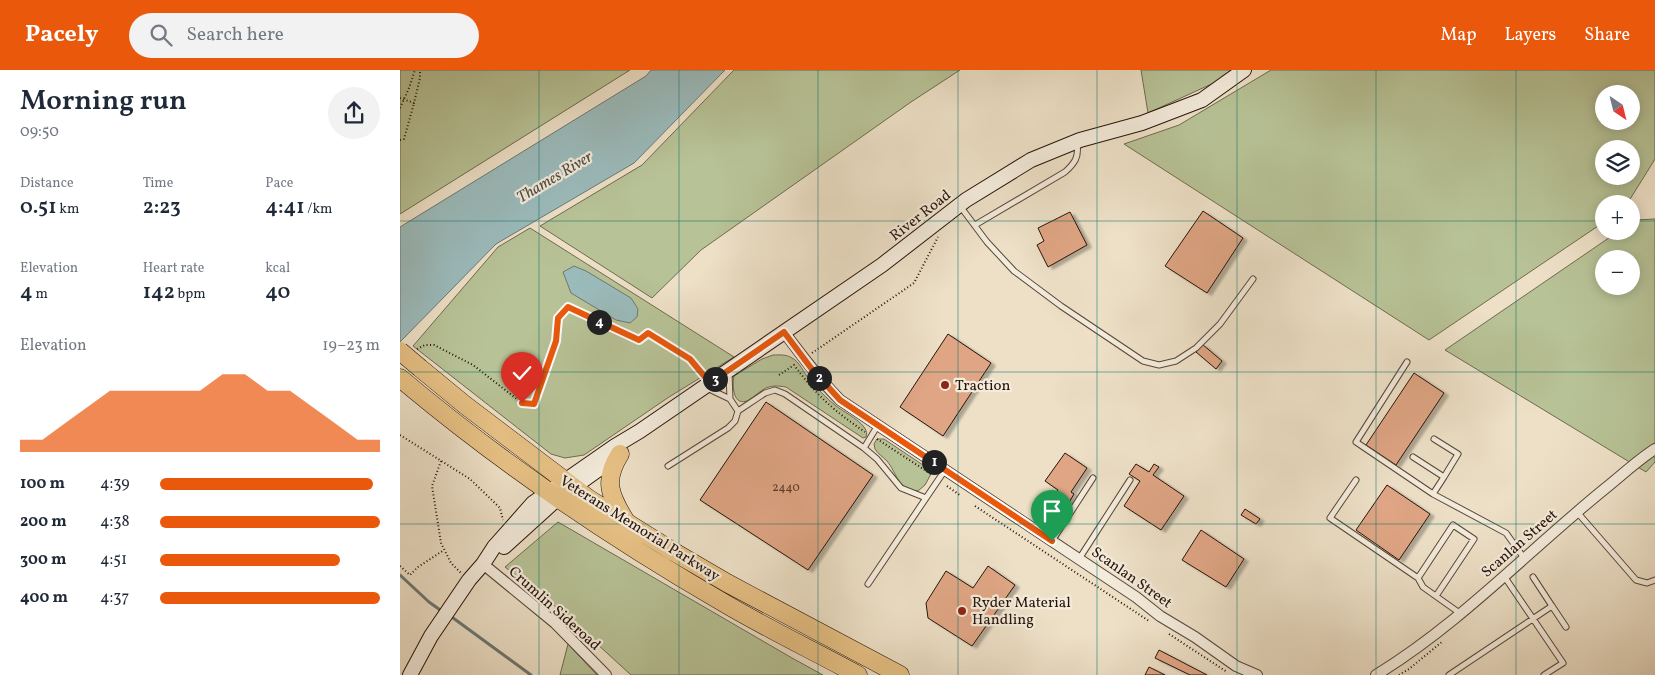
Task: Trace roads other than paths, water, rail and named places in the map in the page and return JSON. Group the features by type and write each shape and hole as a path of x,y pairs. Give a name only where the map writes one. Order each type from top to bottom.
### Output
{"highway":[{"name":"Veterans Memorial Parkway","path":"408,350 420,368 465,405 568,484 626,523 727,583 900,675"},
{"name":"Veterans Memorial Parkway","path":"400,378 456,424 552,495 725,604 858,675"},
{"path":"620,454 611,471 610,484 613,498 626,523"}],"street":[{"name":"River Road","path":"568,484 614,446 640,431 882,266 959,205 1031,160 1077,141 1142,123 1202,100 1244,70"},
{"name":"Scanlan Street","path":"784,332 824,384 840,400 1079,559 1160,616 1196,637 1236,666 1256,675"},
{"name":"River Road","path":"552,495 620,454 640,431"},
{"name":"Scanlan Street","path":"1376,675 1410,654 1461,614 1577,512 1655,449"},
{"path":"410,675 430,636 469,580 533,503 552,495"},
{"path":"483,564 499,552 552,495"},
{"name":"Crumlin Sideroad","path":"483,564 555,623 606,675"}],"lane":[{"path":"975,225 1065,172 1075,163 1078,153 1077,141"},
{"path":"959,205 987,242 1014,271 1061,306 1143,362 1159,365 1176,361 1196,348 1220,324 1253,280"},
{"path":"1407,362 1356,442 1433,494 1506,534 1524,558"},
{"path":"730,369 730,399"},
{"path":"707,385 730,399 738,411"},
{"path":"668,466 728,428 735,421 738,411 766,393 775,390 785,394 864,448 877,459 901,488 926,498"},
{"path":"864,448 878,425"},
{"path":"1433,494 1458,454 1434,439"},
{"path":"1413,457 1444,477"},
{"path":"868,584 946,470"},
{"path":"1052,541 1093,478"},
{"path":"1079,559 1130,480"},
{"path":"1356,480 1330,518 1418,578 1423,587 1461,614"},
{"path":"1577,512 1636,580 1647,583 1655,580"},
{"path":"1418,578 1453,525 1474,539 1436,596"},
{"path":"1504,576 1563,663 1544,675"},
{"path":"1533,578 1566,627"},
{"path":"1449,675 1552,606"}],"water":[{"name":"Thames River","path":"651,70 725,70 634,163 496,244 400,342 400,227 646,76"},
{"path":"574,266 586,271 631,298 638,309 637,317 630,323 616,320 571,293 563,272"}],"waterway":[{"path":"400,575 429,602 443,612"},
{"path":"449,615 531,675"}],"place":[{"name":"Traction","path":"945,385"},
{"name":"Ryder Material Handling","path":"962,611"}]}
